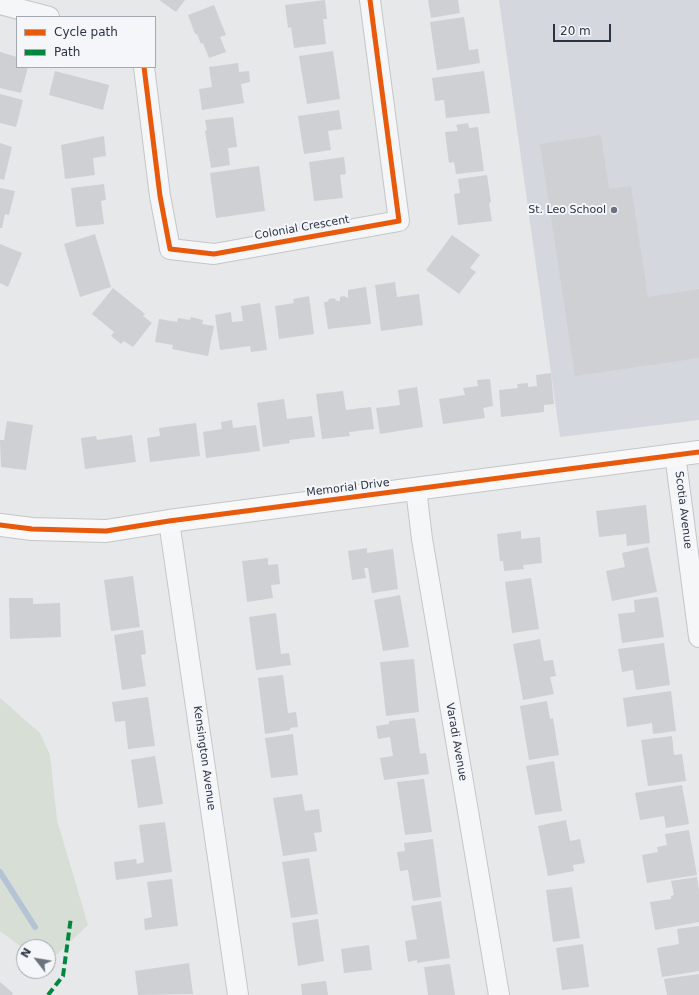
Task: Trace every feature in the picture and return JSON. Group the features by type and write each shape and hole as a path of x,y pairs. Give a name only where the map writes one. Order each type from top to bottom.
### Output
{"main road":[{"name":"Memorial Drive","path":"0,525 32,529 106,531 169,521 699,452"}],"street":[{"name":"Colonial Crescent","path":"144,68 160,196 170,249 214,254 399,220 370,0"},
{"path":"0,4 45,16"},
{"name":"Scotia Avenue","path":"675,454 699,636"},
{"name":"Varadi Avenue","path":"416,489 422,539 499,995"},
{"name":"Kensington Avenue","path":"169,521 238,995"}],"shaded area":[{"name":"St. Leo School","path":"499,0 699,0 699,420 560,437"},
{"path":"0,698 40,733 50,755 57,820 88,925 56,955 56,939 16,939 16,943 0,931"}],"building":[{"path":"159,0 185,0 176,12"},
{"path":"325,0 327,19 323,19 326,44 294,48 291,27 288,28 285,5"},
{"path":"428,0 458,0 460,13 431,18"},
{"path":"214,5 226,35 220,37 226,52 209,58 203,43 201,44 197,34 195,34 188,15"},
{"path":"464,17 469,50 478,49 480,63 437,70 430,22"},
{"path":"333,51 340,99 307,104 299,56"},
{"path":"0,52 16,57 16,68 28,68 21,93 0,88"},
{"path":"238,63 239,72 249,71 250,82 241,84 244,103 202,110 199,89 212,87 209,67"},
{"path":"55,71 109,85 103,110 49,95"},
{"path":"484,71 490,113 446,118 444,100 435,101 432,78"},
{"path":"0,94 23,100 16,127 0,123"},
{"path":"339,110 342,129 328,131 331,150 304,154 298,116"},
{"path":"233,117 237,147 228,148 230,165 211,168 205,131 207,130 205,120"},
{"path":"468,123 469,128 478,127 484,171 456,174 454,162 449,163 445,132 458,131 456,125"},
{"path":"601,135 609,189 631,186 648,297 699,289 699,358 575,376 540,144"},
{"path":"104,136 106,156 93,158 95,175 65,179 61,145"},
{"path":"0,143 12,147 4,180 0,179"},
{"path":"344,157 346,174 340,175 343,198 314,201 309,162"},
{"path":"259,166 265,211 216,218 210,173"},
{"path":"487,175 492,221 458,225 454,194 460,193 458,179"},
{"path":"104,184 106,200 101,201 104,224 76,227 71,188"},
{"path":"0,188 15,191 9,215 5,214 2,228 0,228"},
{"path":"95,234 111,287 80,297 64,244"},
{"path":"452,235 480,255 470,268 476,272 459,294 426,270"},
{"path":"0,244 22,253 8,287 0,283"},
{"path":"395,282 397,297 419,294 423,325 381,331 375,285"},
{"path":"366,287 371,324 328,329 324,302 334,298 337,301 340,301 340,297 344,296 348,298 348,290"},
{"path":"113,288 145,314 143,316 152,323 133,347 124,341 121,344 111,336 114,332 92,314"},
{"path":"309,296 314,334 279,339 275,306 294,303 293,299"},
{"path":"260,303 267,350 251,352 250,346 220,350 215,315 231,312 232,322 243,321 241,306"},
{"path":"191,317 203,320 202,324 214,326 208,356 172,349 173,345 155,342 159,319 177,322 178,318 190,320"},
{"path":"551,373 554,404 544,405 544,412 501,417 499,390 518,388 517,384 528,383 528,387 537,386 536,375"},
{"path":"490,379 493,406 483,408 485,418 443,424 439,399 465,395 463,388 478,386 477,380"},
{"path":"417,387 423,427 380,434 376,408 400,405 398,390"},
{"path":"343,391 346,410 371,407 374,429 349,432 350,436 322,439 316,394"},
{"path":"284,399 287,419 312,416 315,437 289,440 290,443 263,447 257,403"},
{"path":"232,420 233,428 256,425 260,451 206,458 203,432 222,429 221,422"},
{"path":"7,421 33,425 26,470 1,467 0,440 4,440"},
{"path":"196,423 200,456 150,462 147,438 160,436 159,428"},
{"path":"132,435 136,462 85,469 81,438 96,436 97,440"},
{"path":"646,505 650,543 627,546 626,534 599,537 596,511"},
{"path":"521,531 521,539 540,537 542,563 523,565 524,569 504,571 503,561 500,561 497,534"},
{"path":"648,547 657,592 612,601 606,571 625,567 622,553"},
{"path":"367,548 367,553 393,549 398,589 372,593 368,568 364,568 366,578 352,580 348,551"},
{"path":"268,558 268,565 278,564 280,584 271,585 273,598 247,602 242,561"},
{"path":"133,576 140,627 111,631 104,580"},
{"path":"531,578 539,629 512,633 505,582"},
{"path":"400,595 409,647 383,651 374,600"},
{"path":"658,597 664,637 622,643 618,614 635,612 634,600"},
{"path":"9,598 33,598 33,604 60,603 61,637 10,639"},
{"path":"276,613 281,654 289,653 291,665 256,670 249,617"},
{"path":"143,630 146,654 141,655 146,686 122,690 114,635"},
{"path":"540,639 544,661 553,660 556,676 550,677 554,694 523,700 513,644"},
{"path":"664,643 670,685 636,690 633,670 622,672 618,649"},
{"path":"414,659 419,712 386,716 380,662"},
{"path":"283,675 288,713 296,712 298,727 290,728 290,730 265,734 258,678"},
{"path":"671,691 676,731 653,734 652,723 627,727 623,698"},
{"path":"148,697 155,746 128,749 125,721 115,722 112,702"},
{"path":"547,701 550,719 553,718 559,755 529,760 520,706"},
{"path":"415,718 420,754 426,753 429,774 384,780 380,758 393,756 390,737 378,739 376,726 389,724 389,721"},
{"path":"293,734 298,775 271,778 265,738"},
{"path":"672,736 674,755 682,754 686,781 648,786 641,740"},
{"path":"155,756 163,804 138,808 131,760"},
{"path":"554,761 562,811 535,815 526,766"},
{"path":"424,779 432,832 405,835 397,782"},
{"path":"682,785 689,824 666,828 664,816 640,820 635,793"},
{"path":"302,794 305,811 319,809 322,832 314,833 317,851 283,856 273,798"},
{"path":"566,820 570,841 580,839 585,863 573,865 574,871 548,876 538,826"},
{"path":"165,822 172,872 116,880 114,862 136,859 137,864 144,862 139,825"},
{"path":"689,830 697,875 647,883 642,855 658,852 657,847 667,845 665,834"},
{"path":"433,839 441,897 413,901 408,870 400,871 397,852 405,851 404,843"},
{"path":"309,858 318,914 291,918 282,862"},
{"path":"697,877 699,892 699,922 655,930 650,902 671,899 671,896 674,895 671,881"},
{"path":"172,879 178,926 145,930 144,919 152,917 147,882"},
{"path":"572,887 580,938 553,942 546,890"},
{"path":"441,901 450,958 417,963 417,960 408,962 405,941 417,939 411,906"},
{"path":"318,919 324,961 298,966 292,923"},
{"path":"699,926 699,971 662,977 657,948 679,944 677,929"},
{"path":"583,944 589,987 562,990 556,948"},
{"path":"369,945 372,970 344,973 341,949"},
{"path":"189,963 193,994 138,995 135,971"},
{"path":"450,964 455,995 428,995 424,967"},
{"path":"699,974 699,995 667,995 664,979"},
{"path":"326,981 328,995 302,995 301,984"},
{"path":"0,982 13,993 12,995 0,995"}],"waterway":[{"path":"0,872 35,927"}],"marked path":[{"path":"48,995 63,976 71,917"}],"cycle path":[{"path":"144,68 160,196 170,249 214,254 399,221 370,0"},
{"path":"0,525 32,529 106,531 169,521 699,452"}],"place":[{"name":"St. Leo School","path":"614,210"}]}
